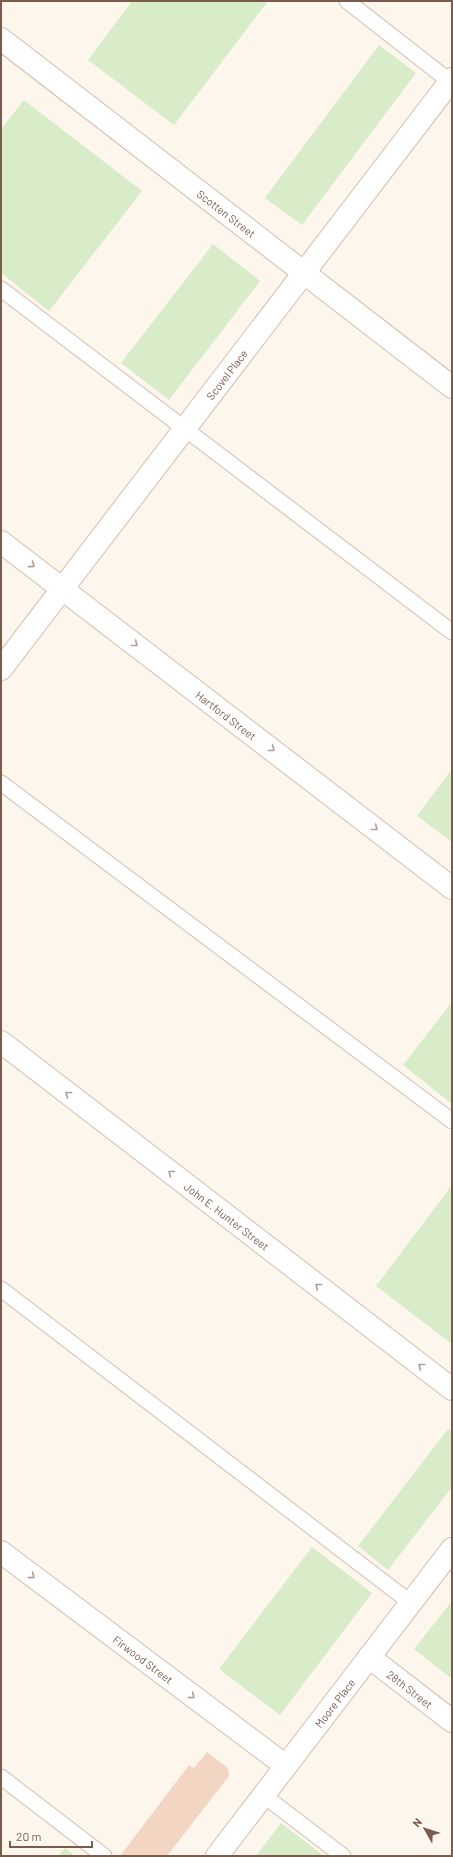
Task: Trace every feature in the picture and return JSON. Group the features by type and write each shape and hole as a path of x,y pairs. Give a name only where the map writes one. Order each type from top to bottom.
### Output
{"street":[{"name":"Scotten Street","path":"1,39 452,387"},
{"name":"Scovel Place","path":"1,669 451,81"},
{"name":"Hartford Street","path":"1,542 452,888"},
{"name":"John E. Hunter Street","path":"1,1042 452,1390"},
{"name":"Moore Place","path":"217,1856 452,1549"},
{"name":"Firwood Street","path":"1,1552 286,1766"},
{"name":"28th Street","path":"369,1657 452,1721"}],"lane":[{"path":"347,1 451,81"},
{"path":"1,289 452,632"},
{"path":"1,783 452,1121"},
{"path":"1,1289 411,1603"},
{"path":"1,1777 104,1856"},
{"path":"263,1795 343,1856"}],"green space":[{"path":"132,1 268,1 174,125 88,60"},
{"path":"379,45 416,73 302,225 265,198"},
{"path":"24,100 142,191 49,311 1,273 1,129"},
{"path":"213,244 260,281 169,400 121,363"},
{"path":"452,769 452,842 417,816"},
{"path":"452,1002 452,1104 403,1065"},
{"path":"452,1185 452,1344 376,1286"},
{"path":"448,1429 452,1431 452,1487 388,1570 358,1546"},
{"path":"312,1547 372,1593 280,1715 219,1669"},
{"path":"452,1601 452,1679 414,1649"},
{"path":"281,1823 324,1856 256,1856"},
{"path":"65,1848 75,1856 58,1856"}],"building":[{"path":"207,1752 228,1768 229,1776 167,1856 120,1856 189,1765 194,1768"}]}
